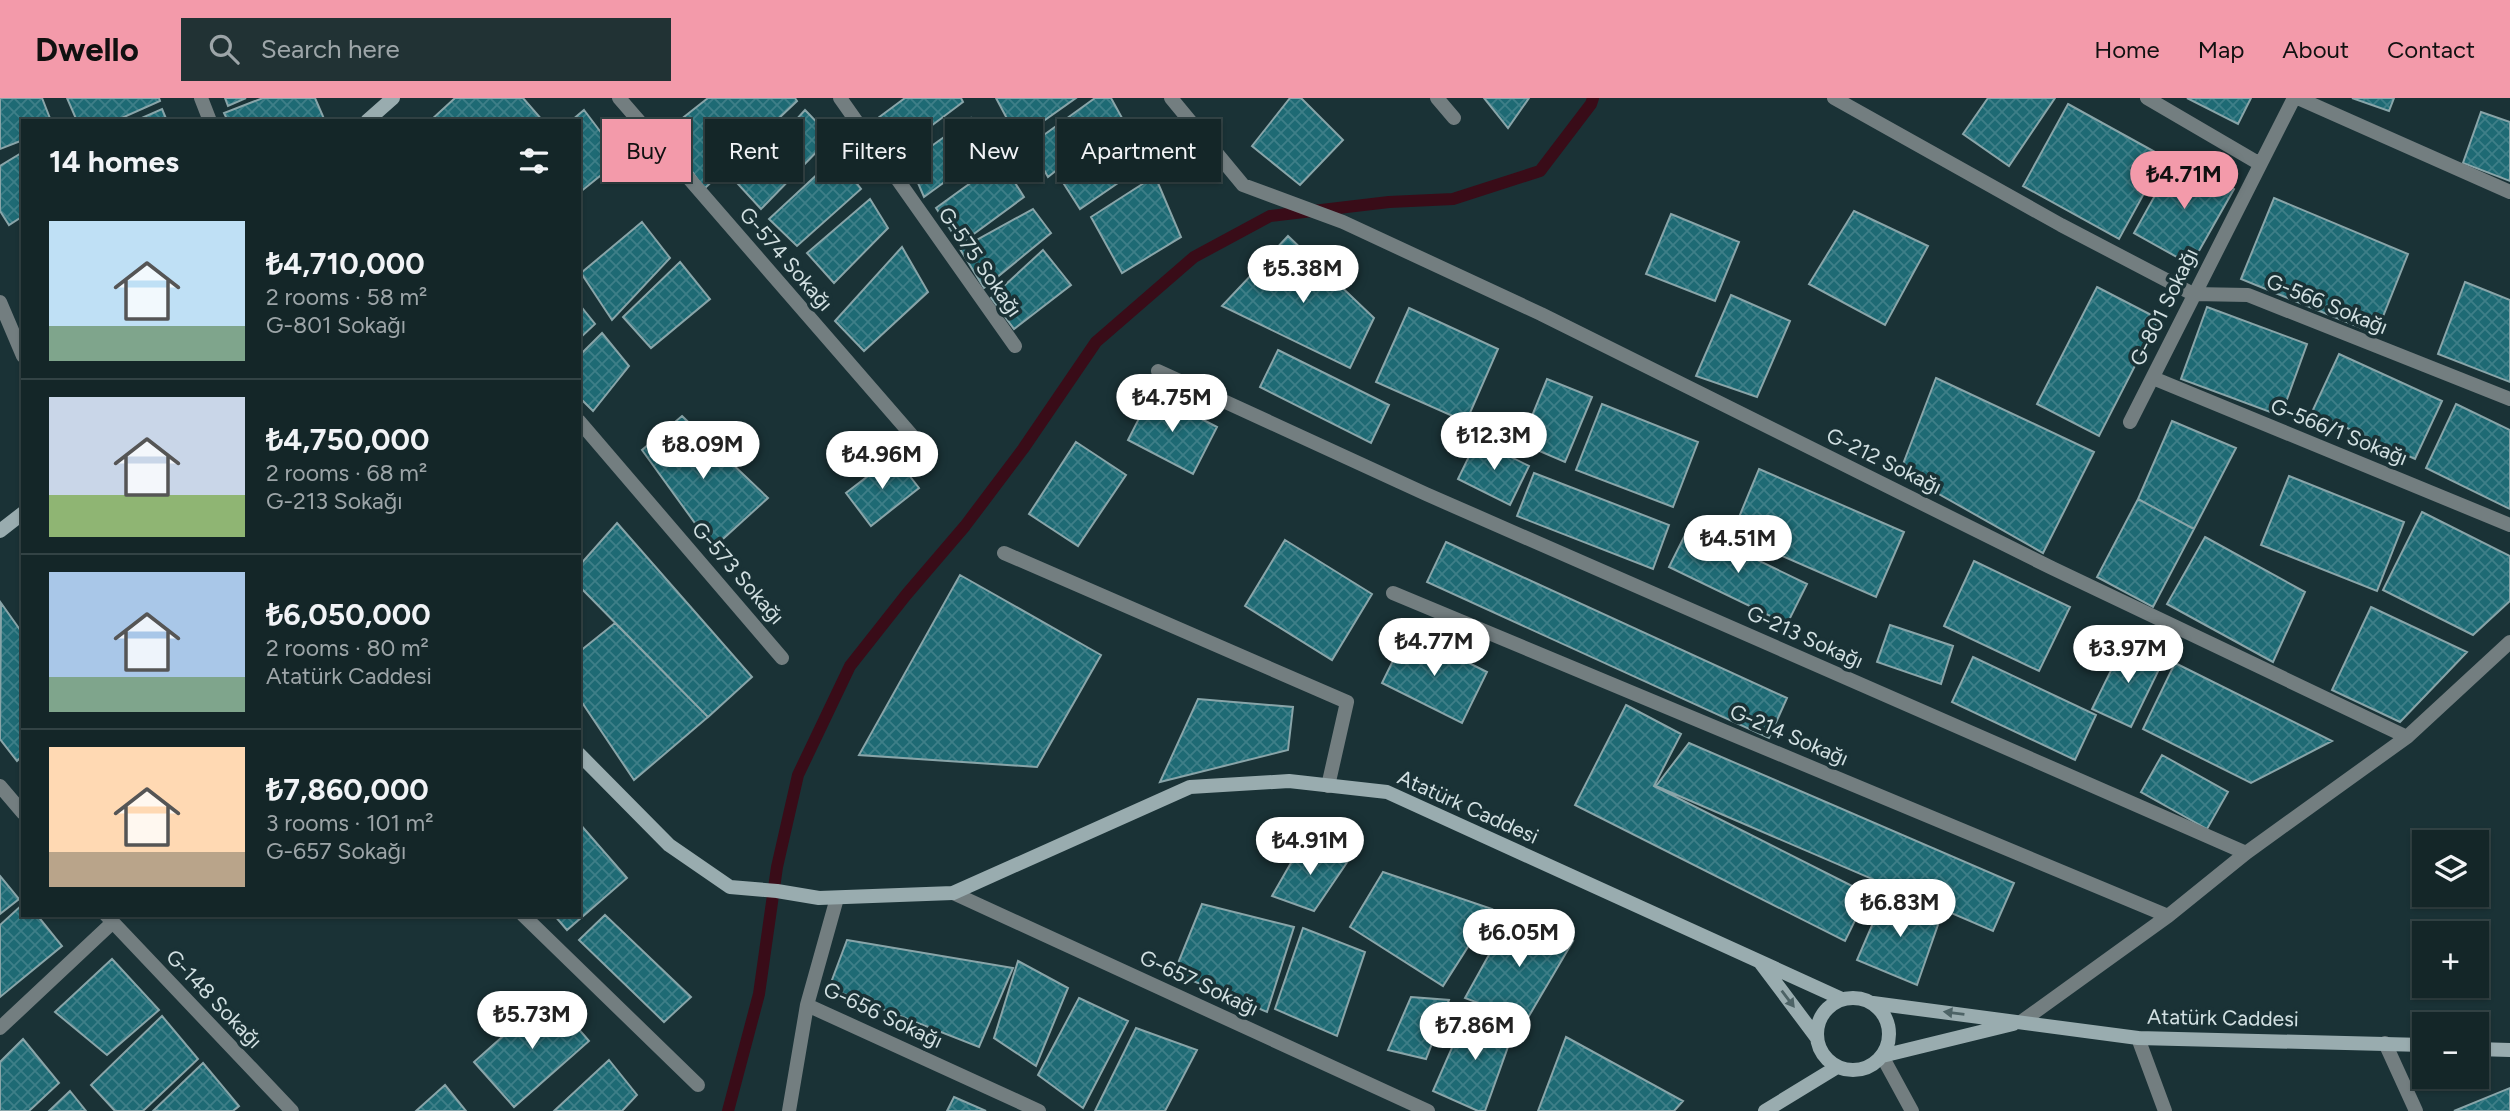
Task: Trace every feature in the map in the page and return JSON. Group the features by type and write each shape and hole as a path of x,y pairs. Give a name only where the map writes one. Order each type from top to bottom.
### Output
{"street":[{"path":"201,98 209,119"},
{"path":"369,119 393,98"},
{"name":"G-574 Sokağı","path":"619,98 922,447"},
{"name":"G-575 Sokağı","path":"839,98 1015,346"},
{"name":"G-212 Sokağı","path":"1171,98 1243,185 1343,222 1541,314 2052,568 2407,737"},
{"path":"1437,98 1454,118"},
{"name":"G-566 Sokağı","path":"1833,98 2061,225 2193,294 2248,295 2510,399"},
{"path":"2147,98 2260,164"},
{"path":"2296,98 2510,192"},
{"name":"G-801 Sokağı","path":"2130,422 2193,294 2296,98"},
{"path":"0,302 21,351"},
{"name":"G-213 Sokağı","path":"1158,371 1426,494 2246,853"},
{"name":"G-566/1 Sokağı","path":"2152,378 2510,525"},
{"name":"G-573 Sokağı","path":"581,423 782,658"},
{"path":"0,531 21,515"},
{"path":"1004,553 1347,702 1328,786"},
{"name":"G-214 Sokağı","path":"1393,593 2168,916"},
{"path":"1882,1056 2021,1022 2168,916 2246,853 2407,737 2510,642"},
{"name":"Atatürk Caddesi","path":"581,756 669,845 730,887 818,898 953,893 1190,787 1289,781 1387,792 1842,999"},
{"path":"0,786 21,811"},
{"name":"G-657 Sokağı","path":"953,893 1428,1111"},
{"name":"G-656 Sokağı","path":"837,898 807,1005 1040,1111"},
{"path":"525,917 698,1085"},
{"path":"0,1028 109,919"},
{"name":"G-148 Sokağı","path":"109,919 292,1111"},
{"path":"1759,961 1817,1038"},
{"path":"1765,1111 1838,1068 1862,1070 1882,1056 1888,1045 1888,1021 1873,1003 1863,998 1842,999 1830,1005 1817,1025 1819,1050 1838,1068"},
{"name":"Atatürk Caddesi","path":"1873,1003 2138,1038 2412,1044"},
{"path":"789,1111 807,1005"},
{"path":"2138,1038 2165,1111"},
{"path":"2385,1043 2416,1111"},
{"path":"2489,1049 2510,1050"},
{"path":"1882,1056 1912,1111"}],"building":[{"path":"0,98 42,98 50,119 21,119 21,141 0,149"},
{"path":"67,98 159,98 160,101 120,119 76,119"},
{"path":"225,98 246,98 228,106"},
{"path":"263,98 315,98 324,119 227,119 224,113"},
{"path":"455,98 523,98 541,119 432,119"},
{"path":"708,98 795,98 797,101 778,119 705,119 705,182 711,182 704,189 691,170 691,119 681,119"},
{"path":"905,98 961,98 963,102 931,126 931,119 877,119"},
{"path":"996,98 1076,98 1043,121 1043,119 1007,119"},
{"path":"1095,98 1111,98 1122,118 1121,119 1066,119"},
{"path":"1290,98 1301,98 1343,140 1300,185 1252,146"},
{"path":"1484,98 1529,98 1508,128"},
{"path":"1988,98 2055,98 2009,166 1963,134"},
{"path":"2187,98 2251,98 2238,124"},
{"path":"2352,98 2394,98 2389,111"},
{"path":"2068,104 2164,157 2119,239 2023,186"},
{"path":"162,109 166,119 140,119"},
{"path":"584,110 602,134 602,174 581,191 581,119 573,119"},
{"path":"805,110 817,122 817,151 803,166 803,119 797,119"},
{"path":"2481,112 2510,122 2510,181 2463,163"},
{"path":"1057,125 1057,170 1048,177 1043,168 1043,136"},
{"path":"945,136 945,182 924,197 918,182 931,182 931,146"},
{"path":"21,153 21,217 9,225 0,211 0,166"},
{"path":"2177,156 2234,189 2191,265 2134,233"},
{"path":"817,175 817,182 856,182 861,189 797,246 769,219"},
{"path":"740,182 787,182 761,209 738,184"},
{"path":"972,182 1014,182 1024,197 960,244 936,208"},
{"path":"1063,182 1119,182 1080,209"},
{"path":"1146,182 1158,182 1181,237 1122,273 1091,217"},
{"path":"2274,198 2408,254 2376,334 2241,279"},
{"path":"870,199 888,228 834,283 807,253"},
{"path":"1033,209 1051,233 984,288 960,249"},
{"path":"1854,211 1928,246 1885,325 1809,284"},
{"path":"1671,214 1739,242 1715,301 1646,274"},
{"path":"642,222 670,258 612,320 581,273"},
{"path":"1288,236 1374,318 1350,368 1222,306"},
{"path":"902,247 928,292 864,351 835,321"},
{"path":"1043,250 1071,285 1014,329 991,298"},
{"path":"680,262 710,299 651,348 623,317"},
{"path":"2465,282 2510,300 2510,382 2438,354"},
{"path":"2097,287 2159,319 2099,436 2037,404"},
{"path":"1731,295 1790,321 1757,397 1696,376"},
{"path":"581,306 595,324 581,337"},
{"path":"2207,307 2307,344 2281,416 2181,379"},
{"path":"1409,308 1498,349 1466,422 1376,382"},
{"path":"602,333 629,366 593,411 581,399 581,354"},
{"path":"1278,350 1389,405 1371,443 1260,387"},
{"path":"2339,354 2442,401 2415,459 2312,412"},
{"path":"1936,378 2094,452 2043,553 1900,472"},
{"path":"1547,379 1592,397 1565,462 1521,443"},
{"path":"1152,393 1217,427 1193,474 1128,440"},
{"path":"1602,404 1698,442 1673,507 1576,470"},
{"path":"2456,404 2510,430 2510,509 2426,468"},
{"path":"682,416 768,498 713,548 642,450"},
{"path":"2172,421 2236,448 2194,529 2138,499"},
{"path":"1477,440 1529,466 1510,505 1458,479"},
{"path":"1076,442 1126,475 1078,546 1029,514"},
{"path":"894,456 919,488 871,526 846,493"},
{"path":"1759,469 1904,532 1876,597 1732,534"},
{"path":"1534,473 1669,525 1653,569 1517,516"},
{"path":"2289,476 2404,522 2377,591 2261,545"},
{"path":"2138,499 2194,529 2153,607 2097,577"},
{"path":"2422,512 2510,556 2510,601 2473,635 2383,590"},
{"path":"617,523 752,677 708,717 581,588 581,564"},
{"path":"1689,527 1807,584 1787,624 1669,567"},
{"path":"2205,537 2305,592 2273,662 2167,604"},
{"path":"1285,540 1372,594 1332,660 1245,606"},
{"path":"1446,542 1787,698 1769,738 1427,582"},
{"path":"1974,561 2070,607 2039,671 1944,626"},
{"path":"960,575 1101,655 1037,767 859,755"},
{"path":"1,603 21,631 21,757 17,761 0,739"},
{"path":"2371,607 2467,652 2400,722 2332,690"},
{"path":"615,623 708,717 634,780 581,701 581,650"},
{"path":"1890,625 1953,646 1941,684 1877,662"},
{"path":"1407,632 1487,672 1462,723 1382,683"},
{"path":"2125,642 2163,661 2131,727 2092,709"},
{"path":"1973,657 2096,715 2075,760 1952,702"},
{"path":"2175,663 2332,741 2251,783 2143,729"},
{"path":"1198,699 1293,707 1288,750 1160,782"},
{"path":"1626,705 1681,734 1654,786 1868,894 1845,941 1575,805"},
{"path":"1689,743 2014,883 1993,931 1656,786"},
{"path":"2162,755 2228,792 2207,829 2141,792"},
{"path":"581,825 627,878 567,930 556,917 581,917"},
{"path":"1300,847 1352,855 1314,911 1272,896"},
{"path":"1383,872 1492,909 1443,986 1350,927"},
{"path":"0,876 19,899 0,914"},
{"path":"1886,893 1941,916 1917,985 1857,960"},
{"path":"1202,904 1294,927 1267,1012 1174,973"},
{"path":"21,906 21,917 39,917 62,946 0,997 0,925"},
{"path":"605,915 691,997 664,1022 579,940"},
{"path":"1510,917 1573,941 1526,1021 1465,998"},
{"path":"1303,928 1365,952 1337,1036 1275,1009"},
{"path":"847,940 1013,968 979,1047 829,988"},
{"path":"112,959 159,1010 107,1055 55,1012"},
{"path":"1018,961 1068,988 1036,1066 994,1038"},
{"path":"549,995 589,1041 514,1107 474,1062"},
{"path":"1411,997 1449,1000 1426,1059 1388,1050"},
{"path":"1079,998 1128,1021 1083,1108 1038,1075"},
{"path":"1469,1009 1514,1030 1485,1111 1478,1111 1433,1091"},
{"path":"162,1016 198,1059 143,1111 115,1111 91,1085"},
{"path":"1136,1028 1197,1050 1165,1111 1095,1111"},
{"path":"1566,1037 1683,1101 1674,1111 1538,1111"},
{"path":"23,1039 59,1083 29,1111 0,1111 0,1062"},
{"path":"609,1060 637,1095 622,1111 554,1111"},
{"path":"203,1063 239,1106 233,1111 153,1111"},
{"path":"445,1085 466,1111 416,1111"},
{"path":"2510,1088 2510,1111 2454,1111"},
{"path":"70,1091 86,1111 49,1111"},
{"path":"954,1097 986,1111 947,1111"}],"waterway":[{"path":"728,1111 759,994 777,867 798,775 850,666 965,526 1023,449 1096,342 1194,257 1270,216 1389,202 1453,199 1540,171 1593,98"}]}
